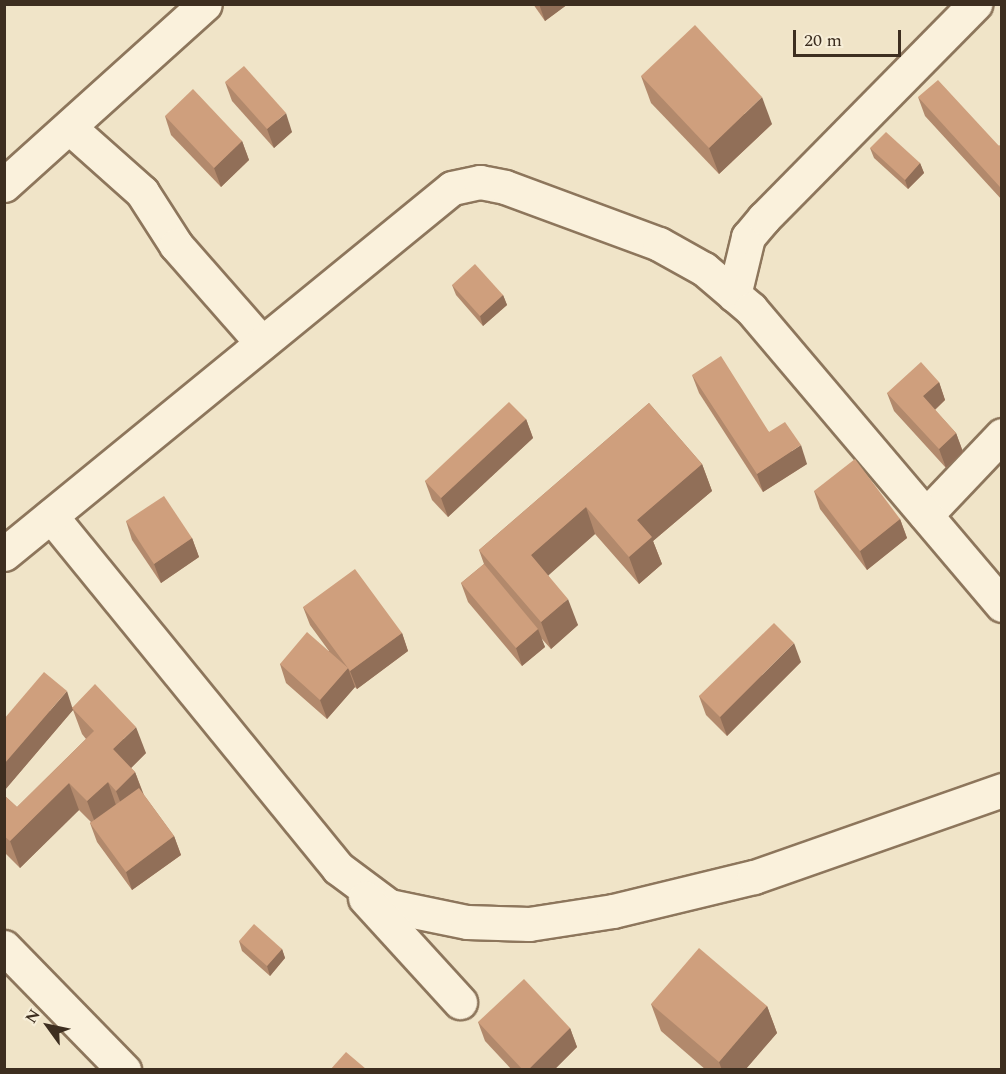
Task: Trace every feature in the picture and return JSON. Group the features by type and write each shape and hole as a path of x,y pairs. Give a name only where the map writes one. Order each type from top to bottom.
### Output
{"street":[{"path":"4,185 205,4"},
{"path":"734,294 748,237 975,4"},
{"path":"69,128 142,192 176,245 262,343"},
{"path":"4,554 452,188 480,182 505,187 659,244 704,269 751,309 1002,605"},
{"path":"926,515 1002,435"},
{"path":"51,516 338,868 460,1002"},
{"path":"338,868 389,906 467,922 529,924 613,911 754,877 1002,790"},
{"path":"4,947 124,1070"}],"building":[{"path":"695,25 762,97 709,148 641,76"},
{"path":"244,66 286,113 267,129 225,82"},
{"path":"938,80 999,146 1002,144 1002,186 1000,187 918,97"},
{"path":"193,89 242,141 214,168 165,116"},
{"path":"886,132 920,163 905,180 870,148"},
{"path":"475,264 503,295 480,316 452,285"},
{"path":"721,356 769,432 785,422 801,445 757,474 692,375"},
{"path":"921,362 939,382 923,396 956,433 939,449 887,393"},
{"path":"509,402 526,419 441,498 425,481"},
{"path":"649,403 702,464 637,520 652,537 629,557 586,507 531,555 568,599 541,622 479,550"},
{"path":"855,459 900,519 860,551 814,491"},
{"path":"164,496 192,538 154,564 126,521"},
{"path":"484,564 538,629 516,648 461,583"},
{"path":"355,569 402,633 350,671 303,607"},
{"path":"774,623 794,643 720,717 699,696"},
{"path":"307,632 348,668 320,700 280,664"},
{"path":"44,672 67,691 4,764 4,719"},
{"path":"95,684 136,727 113,749 135,772 116,791 108,782 87,801 69,783 10,841 4,836 4,795 17,807 94,731 72,708"},
{"path":"139,788 174,836 126,872 90,823"},
{"path":"254,924 282,949 267,966 239,941"},
{"path":"699,948 767,1006 719,1062 651,1004"},
{"path":"524,979 570,1028 528,1070 523,1070 478,1022"},
{"path":"346,1052 366,1069 366,1070 330,1070"}]}
